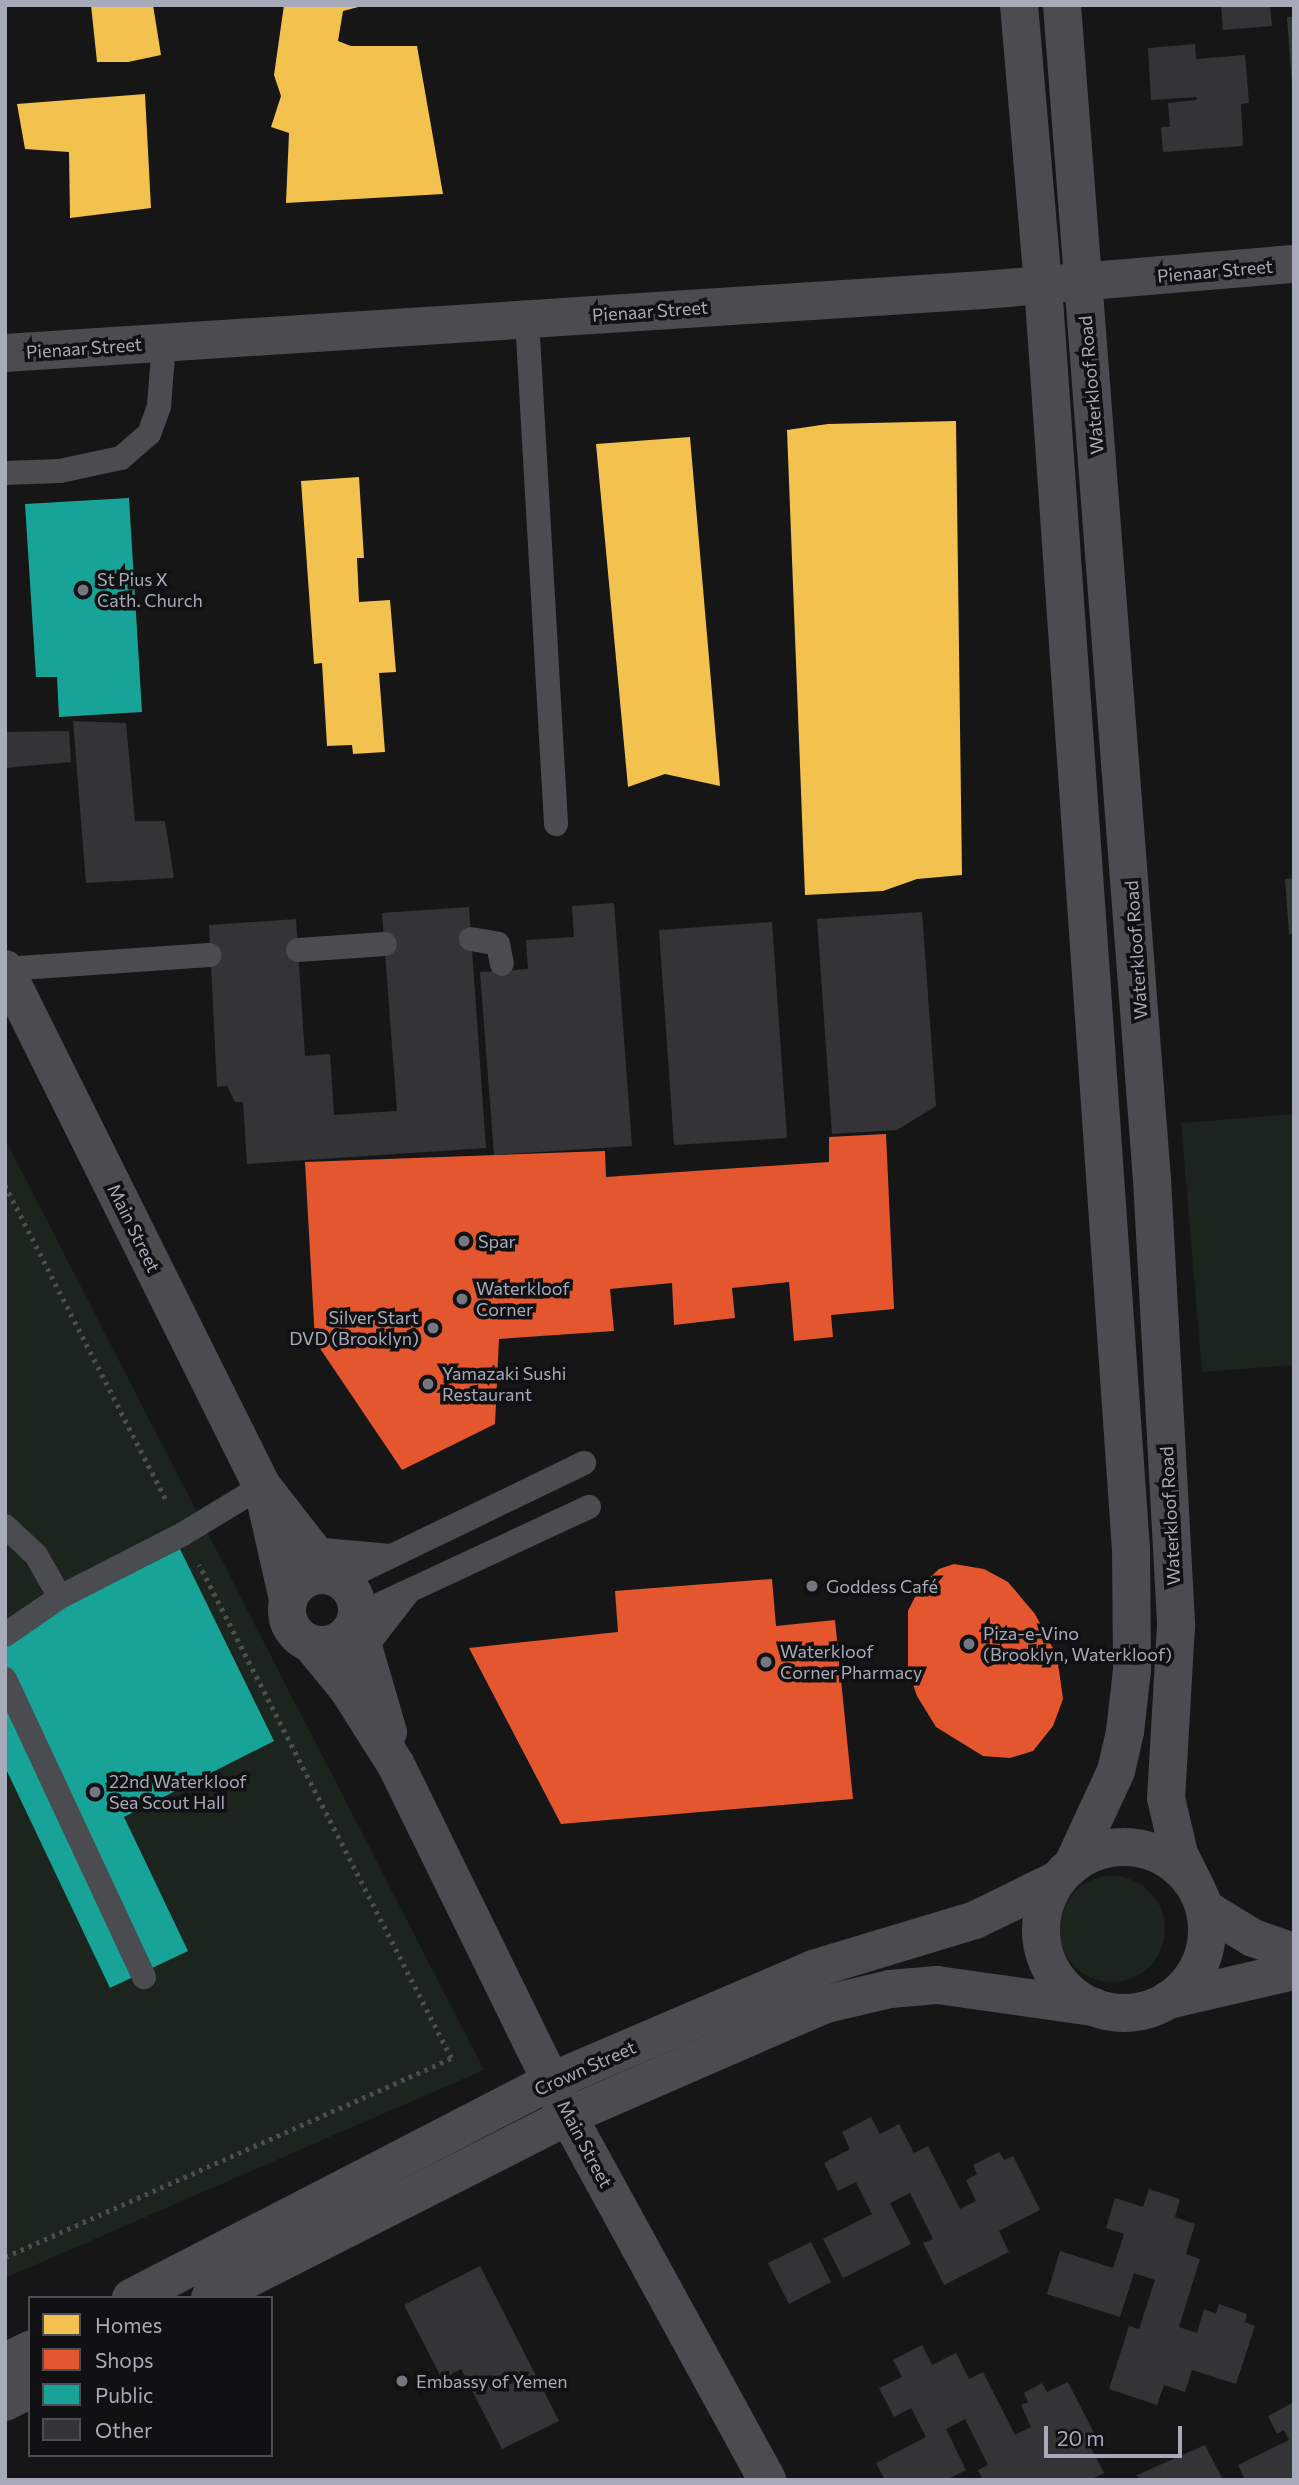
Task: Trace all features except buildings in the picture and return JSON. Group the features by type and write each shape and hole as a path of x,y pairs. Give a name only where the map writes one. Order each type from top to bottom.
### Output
{"street":[{"path":"1019,5 1044,285 1131,1550 1132,1670 1116,1771 1065,1872 1043,1909 1044,1953 1059,1981 1094,2007 1127,2013 1168,2000 1294,1971"},
{"name":"Waterkloof Road","path":"1062,5 1134,910 1176,1626 1166,1798 1179,1854 1201,1899"},
{"name":"Pienaar Street","path":"5,353 1044,285 1294,264"},
{"path":"1086,916 1134,910"},
{"name":"Main Street","path":"5,969 262,1486 329,1569"},
{"name":"Main Street","path":"262,1486 288,1599"},
{"path":"329,1569 355,1596 360,1628 338,1643 311,1644 291,1627 288,1599 306,1579 329,1569"},
{"name":"Main Street","path":"360,1628 396,1765"},
{"name":"Main Street","path":"311,1644 348,1689 396,1765 568,2116 767,2480"},
{"path":"1065,1872 1106,1848 1141,1848 1174,1863 1201,1899 1252,1938 1294,1951"},
{"name":"Crown Street","path":"135,2296 552,2081 813,1969 975,1920 1065,1872"},
{"path":"1168,2000 1191,1979 1201,1960 1206,1939 1201,1899"},
{"name":"Crown Street","path":"214,2296 568,2116 826,2004 890,1989 966,1988 1094,2007"},
{"path":"344,2188 362,2221"},
{"path":"5,2362 28,2351"},
{"path":"5,2402 28,2390"}],"lane":[{"path":"527,319 556,824"},
{"path":"5,473 60,471 121,458 149,433 159,406 164,342"},
{"path":"471,939 498,944 502,964"},
{"path":"298,950 385,944"},
{"path":"5,969 210,955"},
{"path":"329,1569 394,1556 584,1463"},
{"path":"5,1635 60,1597 183,1534 262,1486"},
{"path":"360,1628 409,1590 589,1507"},
{"path":"5,1525 36,1555 60,1597"},
{"path":"329,1569 394,1556"},
{"path":"5,1679 144,1978"}],"path":[{"path":"5,1185 451,2058 5,2257"}],"shaded area":[{"path":"1294,1114 1294,1365 1202,1372 1181,1123"},
{"path":"5,1139 484,2070 5,2278"},
{"path":"1112,1876 1132,1880 1150,1891 1161,1909 1165,1929 1161,1949 1150,1967 1132,1978 1112,1982 1092,1978 1074,1967 1063,1949 1059,1929 1063,1909 1074,1891 1092,1880"}],"place":[{"name":"St Pius X Cath. Church","path":"83,590"},
{"name":"Spar","path":"464,1241"},
{"name":"Waterkloof Corner","path":"462,1299"},
{"name":"Silver Start DVD (Brooklyn)","path":"433,1328"},
{"name":"Yamazaki Sushi Restaurant","path":"428,1384"},
{"name":"Goddess Café","path":"812,1586"},
{"name":"Piza-e-Vino (Brooklyn, Waterkloof)","path":"969,1644"},
{"name":"Waterkloof Corner Pharmacy","path":"766,1662"},
{"name":"22nd Waterkloof Sea Scout Hall","path":"95,1792"},
{"name":"Embassy of Yemen","path":"402,2381"}]}
